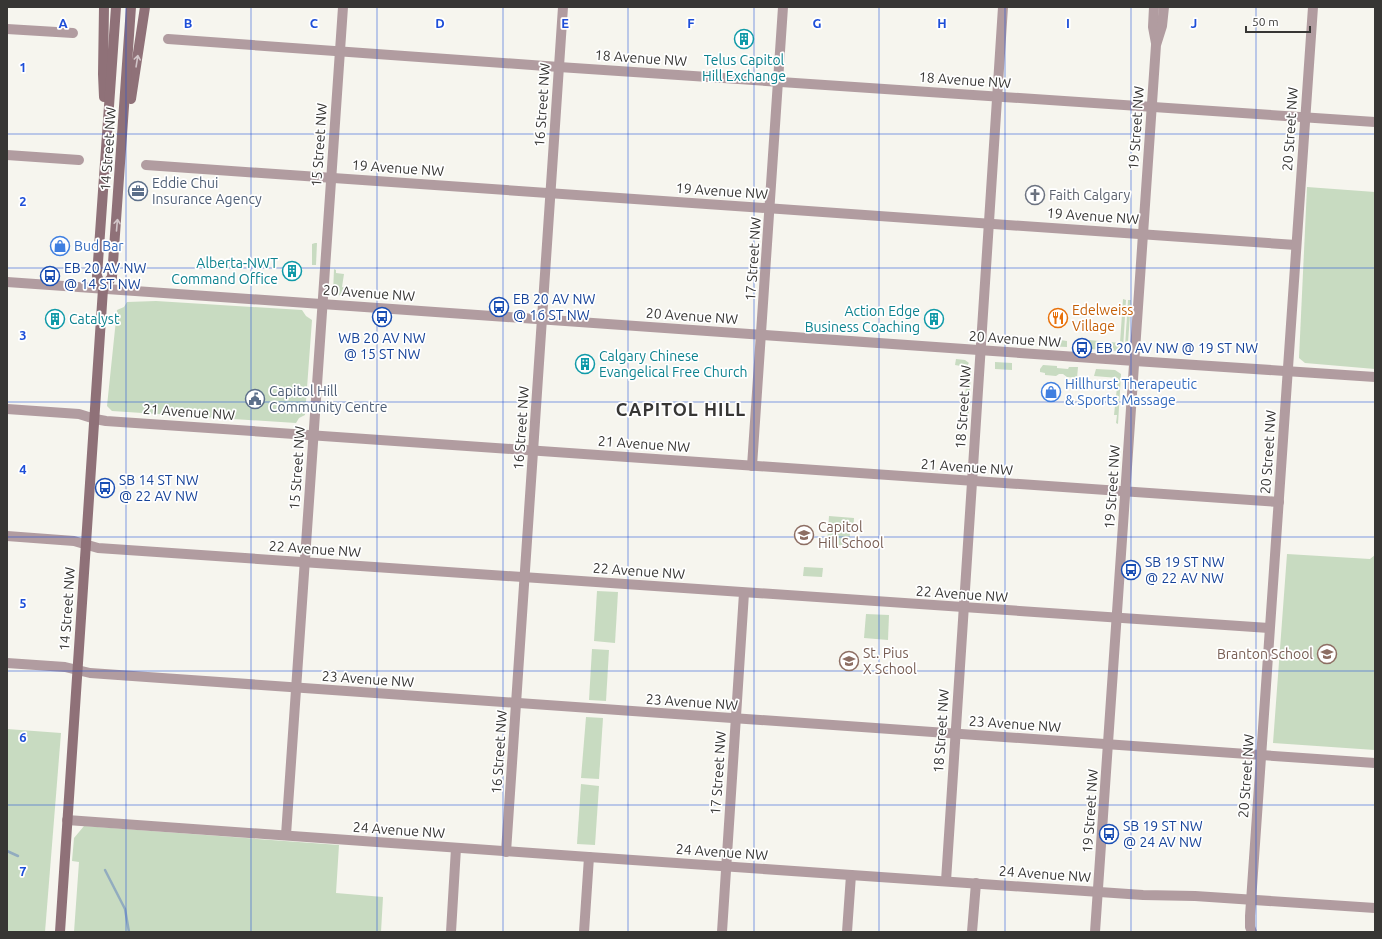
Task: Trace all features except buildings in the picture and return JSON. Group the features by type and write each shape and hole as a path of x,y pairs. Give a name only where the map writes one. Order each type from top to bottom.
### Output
{"main road":[{"path":"104,7 103,74 107,139"},
{"name":"14 Street NW","path":"60,932 103,289 98,276 116,7"},
{"name":"14 Street NW","path":"103,289 112,277 131,7"},
{"path":"122,141 130,104 145,7"}],"street":[{"name":"15 Street NW","path":"286,835 343,7"},
{"name":"16 Street NW","path":"506,852 563,7"},
{"name":"17 Street NW","path":"752,466 783,7"},
{"name":"18 Street NW","path":"946,881 1003,7"},
{"name":"19 Street NW","path":"1095,932 1152,107 1156,44 1153,27 1154,7"},
{"name":"19 Street NW","path":"1156,44 1162,26 1164,7"},
{"name":"20 Street NW","path":"1252,932 1250,927 1269,628 1279,502 1312,7"},
{"path":"7,29 73,33"},
{"name":"18 Avenue NW","path":"168,39 1375,122"},
{"path":"7,155 79,160"},
{"name":"19 Avenue NW","path":"146,164 1296,245"},
{"name":"20 Avenue NW","path":"7,282 981,351 1375,377"},
{"name":"21 Avenue NW","path":"7,409 79,414 95,419 313,435 1279,502"},
{"name":"22 Avenue NW","path":"7,536 74,541 98,548 1269,628"},
{"name":"17 Street NW","path":"722,932 744,593"},
{"name":"23 Avenue NW","path":"7,663 65,667 90,674 1375,763"},
{"name":"24 Avenue NW","path":"67,820 589,858 1098,892 1375,908"},
{"path":"451,932 456,848"},
{"path":"584,932 589,858"},
{"path":"847,932 850,875"},
{"path":"972,932 976,883"}],"green space":[{"path":"1307,187 1375,192 1375,369 1305,363 1299,358"},
{"path":"317,243 316,265 312,265 312,244"},
{"path":"334,269 336,270 336,273 344,274 342,287 345,288 345,296 333,293"},
{"path":"347,289 364,291 364,297 347,296"},
{"path":"1123,299 1126,300 1123,349 1119,351 1089,349 1089,340 1120,343"},
{"path":"1128,300 1131,300 1128,343 1127,347 1125,347"},
{"path":"156,301 302,310 306,316 312,320 305,415 299,418 296,423 112,411 107,406 117,310 124,307 127,302"},
{"path":"1046,338 1067,341 1067,347 1046,346"},
{"path":"956,359 965,360 969,363 966,367 955,365"},
{"path":"995,362 1012,363 1012,370 995,369"},
{"path":"1043,365 1057,366 1057,368 1068,369 1069,367 1078,367 1077,378 1067,377 1063,374 1056,376 1045,375 1045,373 1040,372"},
{"path":"971,368 968,414 964,413 967,370"},
{"path":"1096,369 1115,370 1121,374 1118,424 1116,423 1117,415 1114,415 1118,378 1094,376"},
{"path":"829,516 854,518 853,532 850,532 849,546 827,544"},
{"path":"1287,554 1370,559 1375,555 1375,750 1273,743"},
{"path":"804,567 823,568 822,577 803,576"},
{"path":"597,591 618,592 615,643 594,641"},
{"path":"866,614 889,615 888,640 864,638"},
{"path":"592,649 609,650 606,701 589,700"},
{"path":"586,717 603,718 599,779 581,778"},
{"path":"7,729 61,733 45,932 7,932"},
{"path":"581,784 599,786 595,845 577,844"},
{"path":"84,826 339,845 336,893 383,897 381,932 74,932 79,862 72,861 74,838"}],"waterway":[{"path":"7,851 18,856"},
{"path":"105,870 125,909 129,932"}],"place":[{"name":"Telus Capitol Hill Exchange","path":"744,39"},
{"name":"Eddie Chui Insurance Agency","path":"138,191"},
{"name":"Faith Calgary","path":"1035,195"},
{"name":"Bud Bar","path":"60,246"},
{"name":"Alberta-NWT Command Office","path":"292,271"},
{"name":"EB 20 AV NW @ 14 ST NW","path":"50,276"},
{"name":"EB 20 AV NW @ 16 ST NW","path":"499,307"},
{"name":"WB 20 AV NW @ 15 ST NW","path":"382,317"},
{"name":"Edelweiss Village","path":"1058,318"},
{"name":"Catalyst","path":"55,319"},
{"name":"Action Edge Business Coaching","path":"934,319"},
{"name":"EB 20 AV NW @ 19 ST NW","path":"1082,348"},
{"name":"Calgary Chinese Evangelical Free Church","path":"585,364"},
{"name":"Hillhurst Therapeutic & Sports Massage","path":"1051,392"},
{"name":"Capitol Hill Community Centre","path":"255,399"},
{"name":"SB 14 ST NW @ 22 AV NW","path":"105,488"},
{"name":"Capitol Hill School","path":"804,535"},
{"name":"SB 19 ST NW @ 22 AV NW","path":"1131,570"},
{"name":"Branton School","path":"1327,654"},
{"name":"St. Pius X School","path":"849,661"},
{"name":"SB 19 ST NW @ 24 AV NW","path":"1109,834"}],"district":[{"name":"CAPITOL HILL","path":"681,409"}]}
